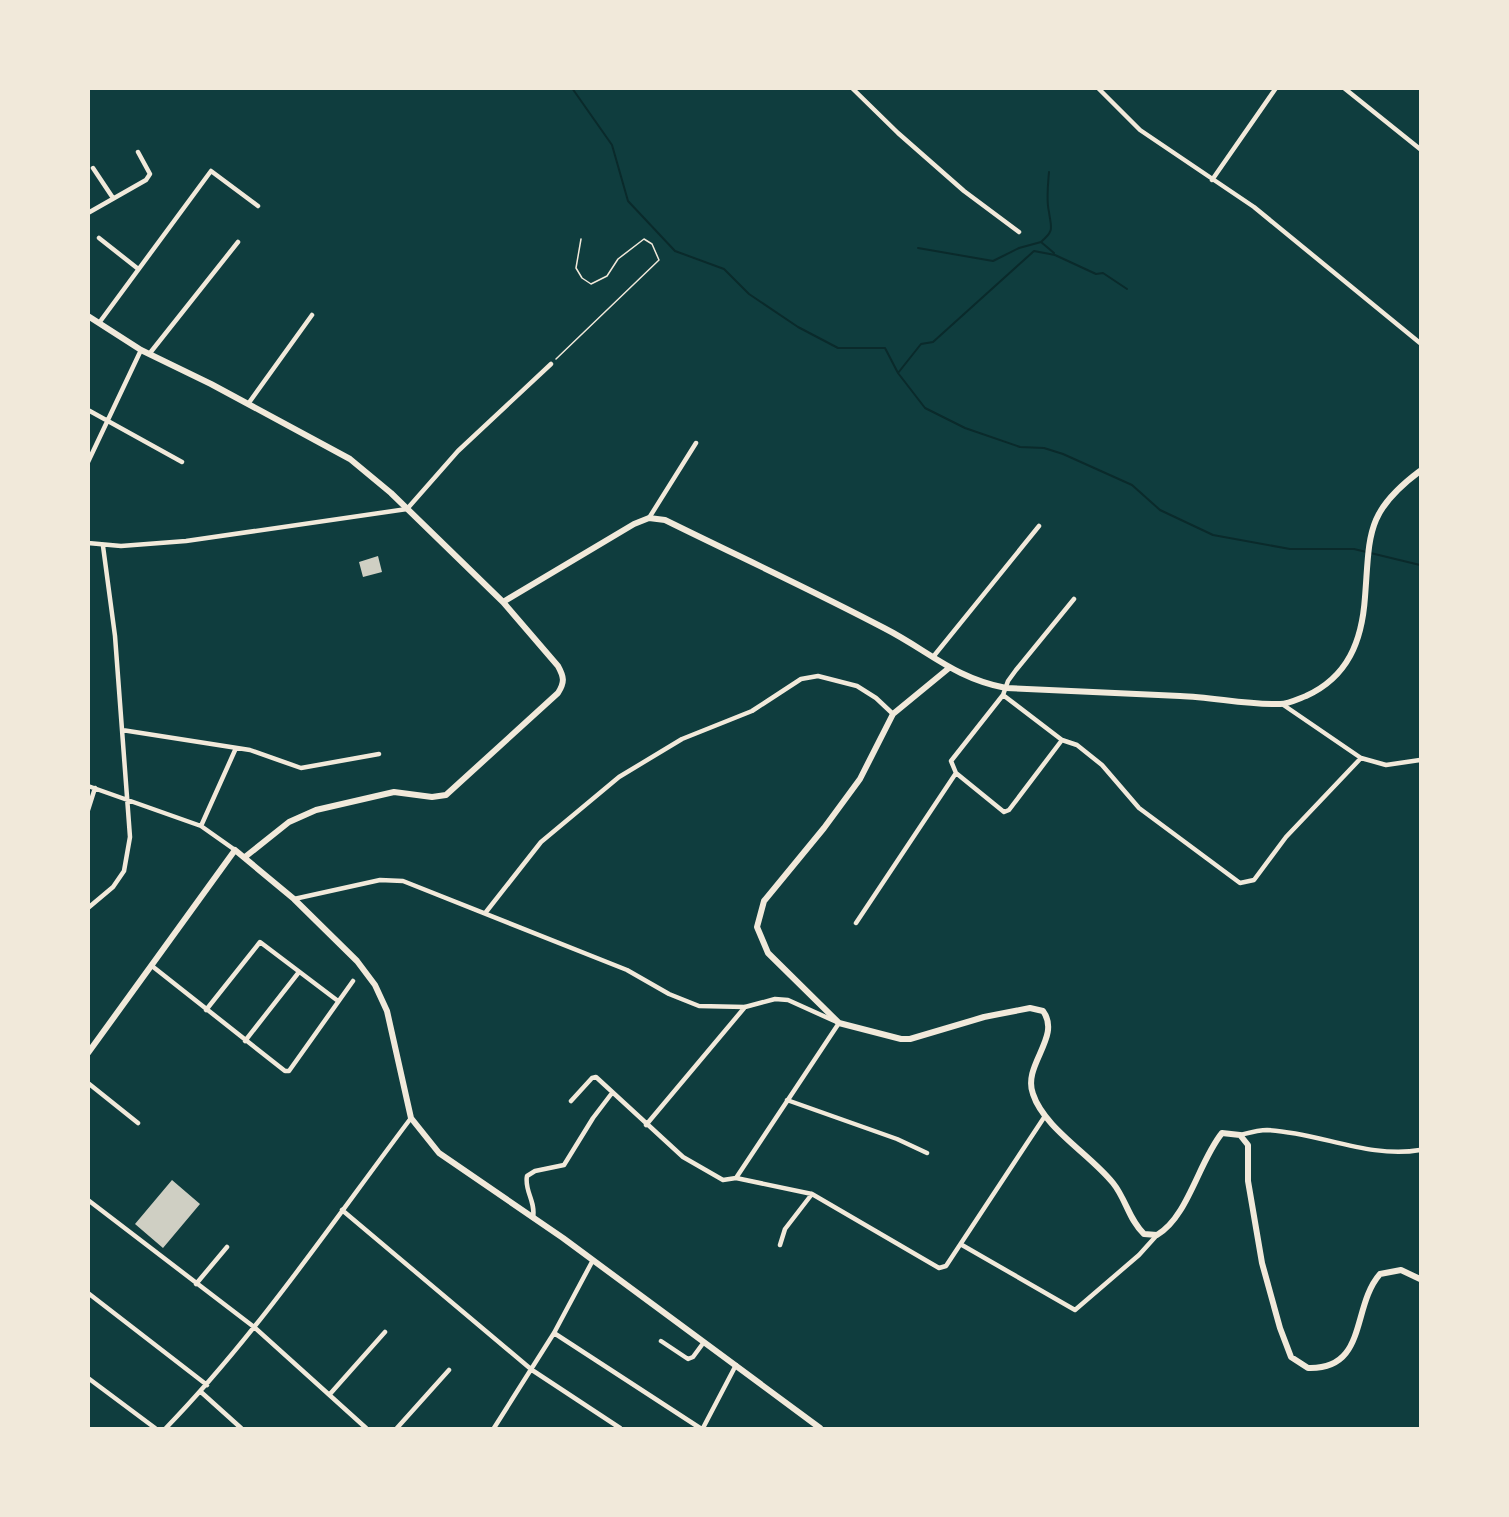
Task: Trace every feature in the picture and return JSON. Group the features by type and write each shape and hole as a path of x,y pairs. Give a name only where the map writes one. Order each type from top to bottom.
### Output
{"street":[{"path":"852,88 964,191 1019,232"},
{"path":"1098,88 1140,130 1254,207 1420,343"},
{"path":"1212,180 1276,88"},
{"path":"1344,88 1420,149"},
{"path":"88,213 146,180 150,174 138,152"},
{"path":"93,168 113,198"},
{"path":"99,323 137,268 211,171 258,206"},
{"path":"99,238 137,268"},
{"path":"150,353 238,242"},
{"path":"248,404 312,315"},
{"path":"88,316 141,350 350,459 407,509 503,602 558,666 564,677 564,684 558,693 446,795 432,797 394,792 316,810 289,822 245,857"},
{"path":"88,462 141,350"},
{"path":"88,543 121,546 291,527 407,509 458,451 551,364"},
{"path":"88,410 182,462"},
{"path":"650,518 696,443"},
{"path":"503,602 634,524 650,518 665,520 854,612 950,668 983,684 1006,688 1206,697 1282,704 1321,689 1340,673 1353,653 1361,635 1370,532 1384,504 1420,471"},
{"path":"933,657 1039,526"},
{"path":"88,908 113,887 124,871 130,837 115,636 103,546"},
{"path":"1062,740 1009,810 1004,812 956,773 951,765 953,758 1003,695 1016,670 1074,599"},
{"path":"839,1023 768,953 757,927 759,912 764,901 824,828 860,779 893,714 950,668"},
{"path":"486,912 541,842 619,777 682,739 752,711 801,679 818,676 857,686 893,714"},
{"path":"1003,695 1062,740 1077,745 1102,765 1139,808 1240,883 1254,880 1286,837 1361,758"},
{"path":"1282,704 1361,758 1386,765 1420,760"},
{"path":"122,730 236,748 301,768 379,754"},
{"path":"201,826 236,748"},
{"path":"856,922 956,773"},
{"path":"88,786 201,826 245,857 294,899 357,961 375,985 387,1011 411,1118 440,1152 458,1168 593,1260 820,1428"},
{"path":"88,810 95,788"},
{"path":"88,1053 235,850"},
{"path":"294,899 380,880 403,881 486,912 627,970 684,1001 699,1006 745,1007 775,999 788,1000 839,1023 901,1039 910,1039 984,1017 1030,1008 1043,1011 1049,1020 1048,1031 1035,1067 1031,1088 1046,1116 1114,1185 1137,1228 1144,1234 1157,1235"},
{"path":"206,1010 257,943 263,943 338,1001"},
{"path":"152,966 282,1071 289,1071 353,981"},
{"path":"246,1041 299,972"},
{"path":"646,1125 745,1007"},
{"path":"736,1178 839,1023"},
{"path":"571,1101 592,1078 598,1079 646,1125 683,1156 723,1180 736,1178 812,1194 929,1263 945,1268 1046,1116"},
{"path":"88,1083 138,1123"},
{"path":"533,1218 534,1203 526,1183 527,1176 564,1165 593,1118 612,1093"},
{"path":"787,1100 897,1139 927,1153"},
{"path":"166,1428 201,1392 254,1327 411,1118"},
{"path":"962,1245 1075,1310 1139,1256 1177,1216 1211,1146 1222,1133 1240,1135 1267,1130 1368,1148 1410,1152 1420,1150"},
{"path":"1240,1135 1248,1145 1248,1181 1262,1263 1287,1350 1296,1362 1308,1368 1317,1369 1333,1366 1346,1354 1352,1344 1371,1287 1380,1274 1401,1270 1420,1279"},
{"path":"780,1245 785,1229 812,1194"},
{"path":"88,1200 254,1327 366,1428"},
{"path":"342,1210 532,1370 620,1428"},
{"path":"196,1284 228,1247"},
{"path":"494,1428 554,1334 593,1260"},
{"path":"88,1293 207,1385"},
{"path":"330,1394 385,1332"},
{"path":"554,1334 702,1427 712,1428"},
{"path":"661,1341 688,1359 693,1357 704,1342"},
{"path":"702,1427 736,1365"},
{"path":"397,1428 449,1370"},
{"path":"88,1378 154,1428"},
{"path":"201,1392 241,1428"}],"path":[{"path":"551,364 659,260 652,244 644,239 618,259 607,276 591,284 582,278 576,267 581,239"}],"building":[{"path":"378,556 382,572 363,577 359,562"},
{"path":"172,1180 200,1204 163,1248 135,1224"}],"waterway":[{"path":"572,88 612,145 628,201 675,251 724,269 749,294 798,327 838,348 885,348 898,373 925,408 965,428 1020,447 1044,448 1063,454 1132,485 1160,510 1213,535 1290,549 1354,549 1420,565"},
{"path":"1049,172 1048,202 1051,228 1041,242 1054,253"},
{"path":"918,248 993,261 1019,248 1041,242"},
{"path":"898,373 921,344 933,342 1034,251 1055,255 1096,274 1103,273 1127,289"}]}
